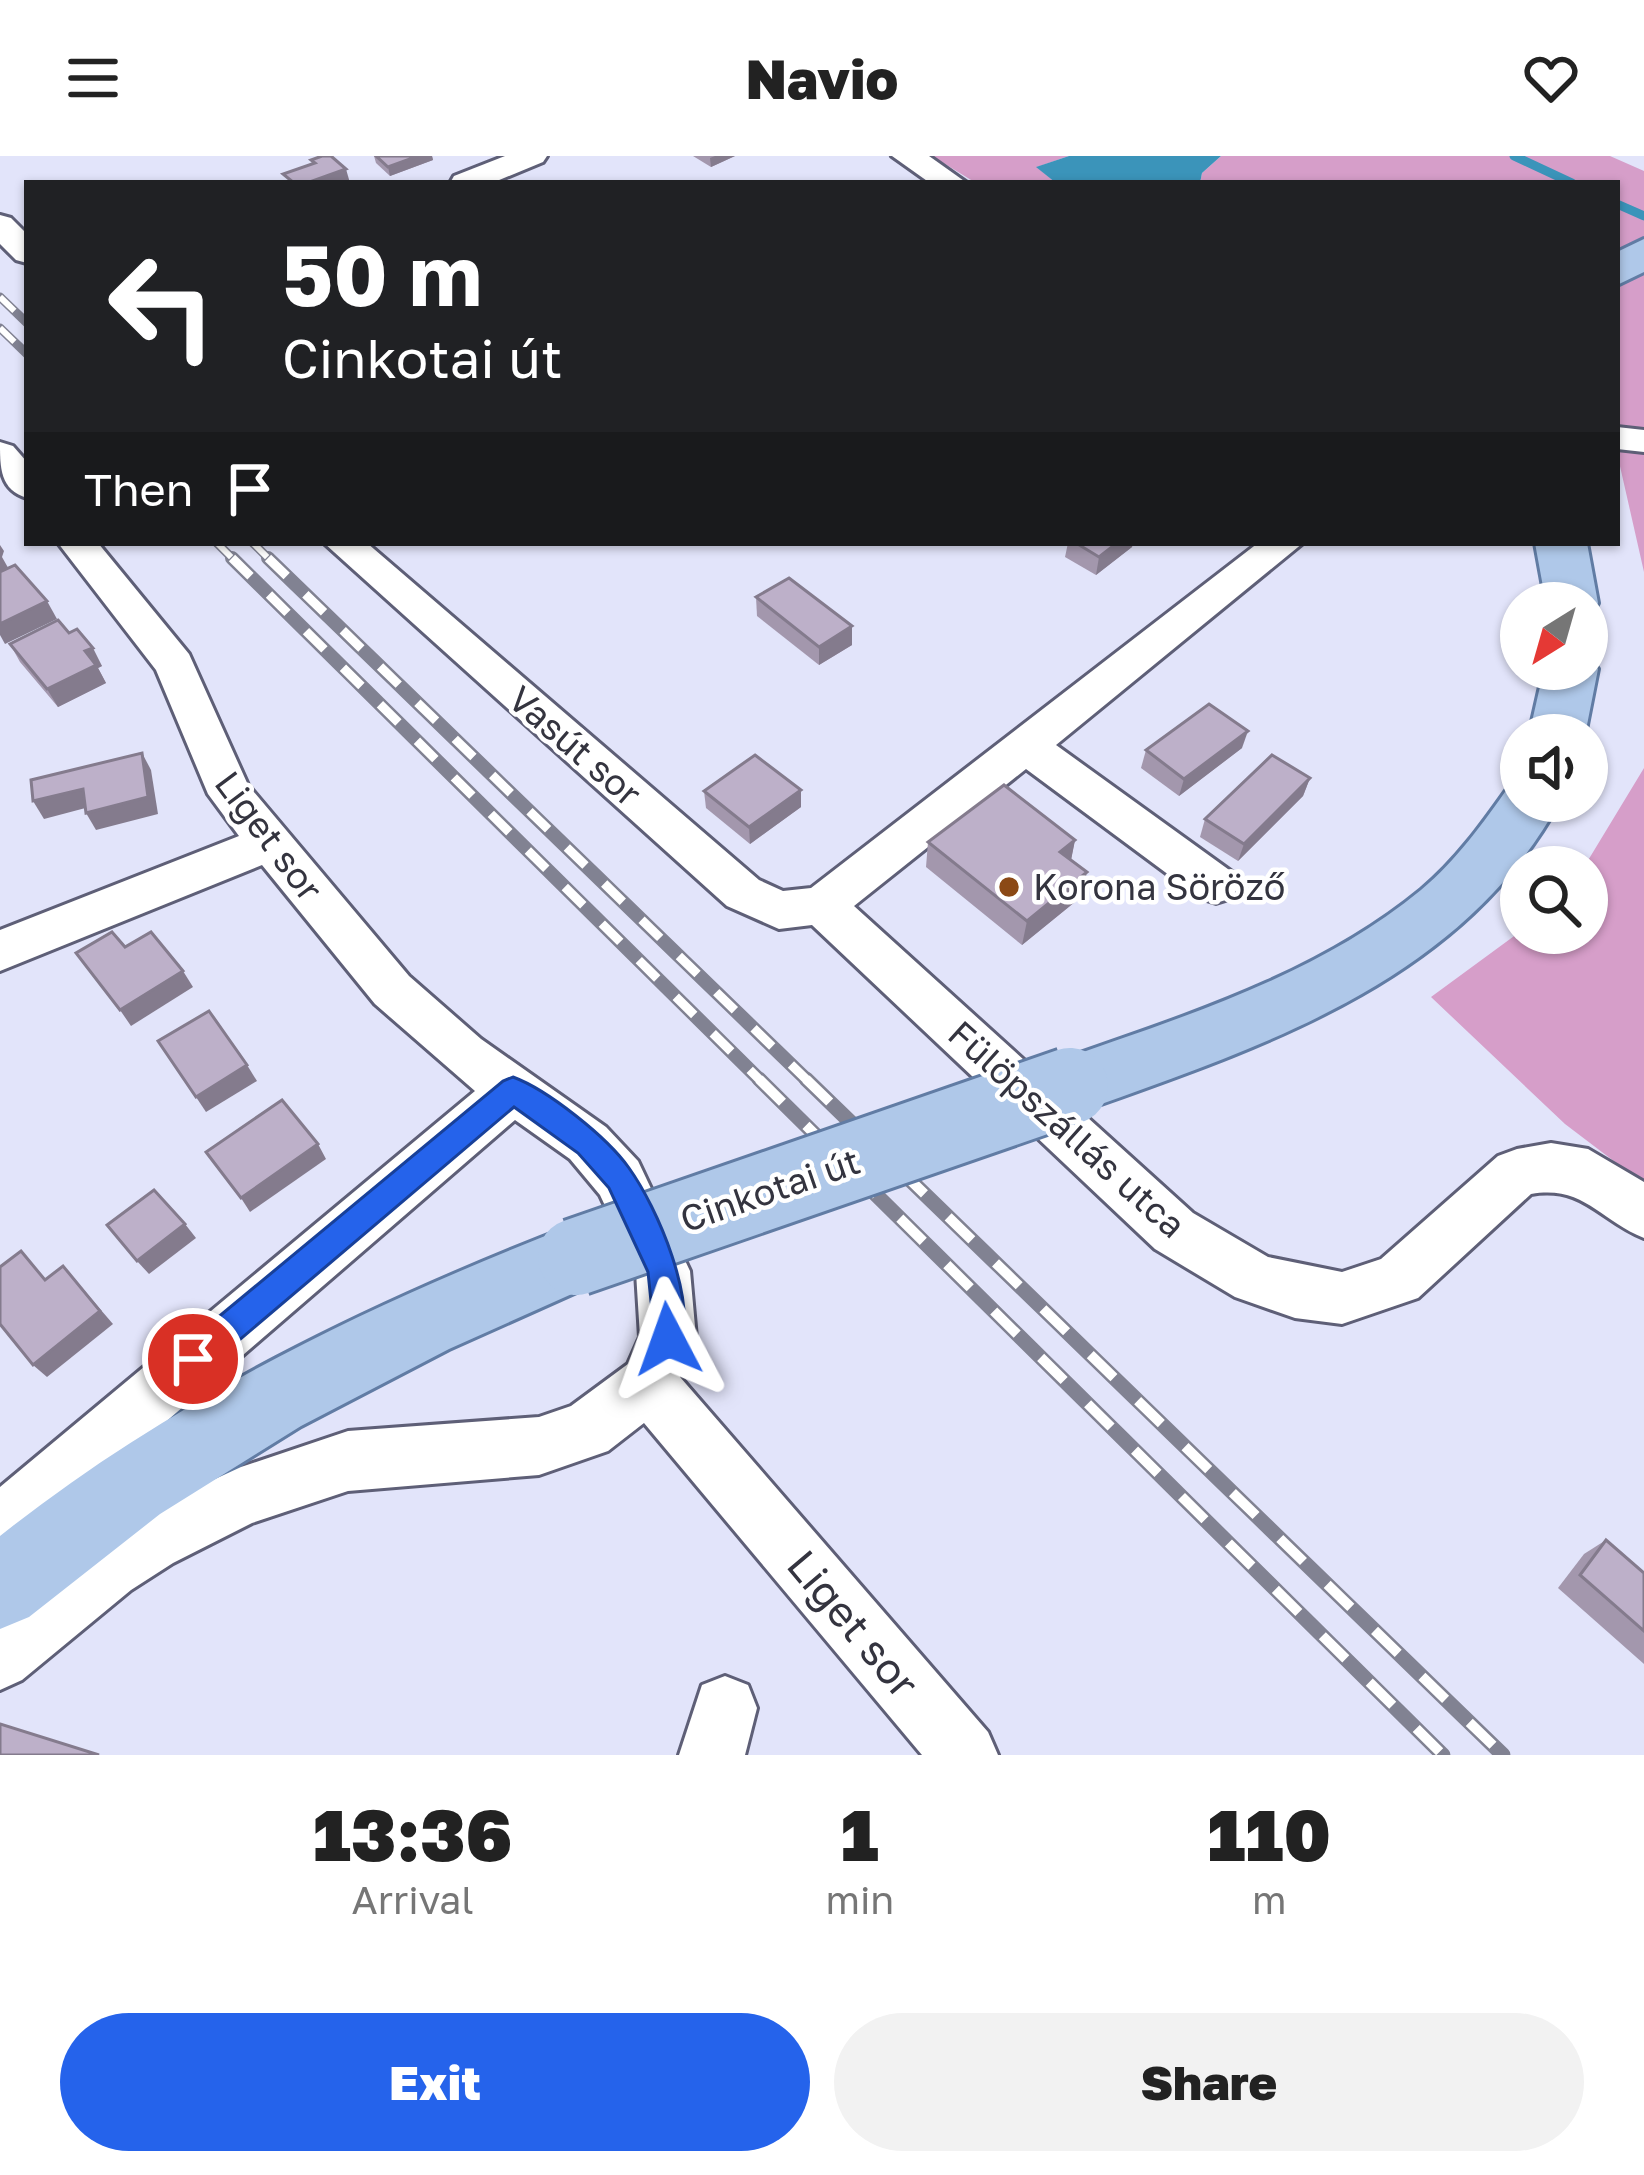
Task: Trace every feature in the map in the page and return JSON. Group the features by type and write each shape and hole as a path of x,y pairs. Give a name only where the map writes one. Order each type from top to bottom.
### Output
{"main road":[{"path":"1562,546 1568,582"},
{"name":"Cinkotai út","path":"0,1588 40,1553 187,1448 355,1354 438,1314 576,1257 1205,1036 1324,984 1392,946 1453,899 1498,852 1517,822"}],"street":[{"path":"472,180 532,156"},
{"path":"907,156 947,180"},
{"path":"0,225 24,250"},
{"path":"0,454 24,482"},
{"name":"Liget sor","path":"78,546 174,664 191,695 213,761 267,844 392,991 434,1031 606,1160 649,1235 663,1271 668,1339 648,1384 965,1755"},
{"name":"Vasút sor","path":"346,546 743,893 779,910 823,905"},
{"path":"823,905 1280,546"},
{"path":"1026,746 1216,885"},
{"path":"0,952 267,844"},
{"name":"Fülöpszállás utca","path":"823,905 1174,1231 1254,1279 1295,1292 1342,1298 1398,1280 1517,1173 1551,1167 1588,1173 1644,1214"},
{"path":"0,1526 513,1090"},
{"path":"0,1658 109,1568 151,1541 241,1497 311,1471 366,1458 539,1447 586,1430 648,1384"}],"shaded area":[{"path":"932,156 1069,156 1037,167 1052,180 971,180"},
{"path":"1221,156 1610,156 1644,171 1644,572 1620,466 1620,180 1201,180"},
{"path":"1644,768 1644,1184 1565,1124 1431,997 1500,946 1500,954 1608,954 1608,846 1597,846"}],"water":[{"path":"1069,156 1221,156 1201,180 1052,180 1036,167"}],"building":[{"path":"331,156 346,169 315,180 290,180 283,174 315,163 311,160"},
{"path":"376,156 418,156 388,167"},
{"path":"1081,546 1113,546 1099,557"},
{"path":"15,565 47,601 0,624 0,572"},
{"path":"789,578 852,626 819,647 756,597"},
{"path":"58,620 69,633 77,629 93,648 85,651 96,665 47,689 10,644"},
{"path":"1209,704 1248,731 1184,779 1146,750"},
{"path":"142,753 148,797 86,813 83,789 33,801 31,780"},
{"path":"755,755 801,790 749,827 704,791"},
{"path":"1272,755 1310,778 1244,844 1205,819"},
{"name":"Korona Söröző","path":"1004,785 1075,840 1060,852 1087,872 1027,921 928,842"},
{"path":"112,932 125,947 151,932 183,971 120,1010 76,953"},
{"path":"209,1011 247,1065 196,1097 158,1041"},
{"path":"282,1100 318,1144 241,1198 206,1152"},
{"path":"154,1190 185,1224 137,1261 107,1225"},
{"path":"21,1251 45,1280 63,1266 100,1311 33,1365 0,1324 0,1267"},
{"path":"1606,1540 1644,1573 1644,1631 1580,1575"},
{"path":"0,1724 99,1755 0,1755"}],"waterway":[{"path":"1514,156 1566,180"},
{"path":"1620,205 1644,216"}],"railway":[{"path":"0,297 24,320"},
{"path":"0,328 24,351"},
{"path":"220,546 232,558"},
{"path":"256,546 268,558"},
{"path":"232,558 762,1082"},
{"path":"232,558 235,561"},
{"path":"268,558 809,1082"},
{"path":"268,558 271,561"},
{"path":"759,1079 1443,1755"},
{"path":"806,1079 1503,1755"}],"place":[{"name":"Korona Söröző","path":"1009,887"}],"route":[{"path":"193,1359 513,1090 588,1144 619,1178 663,1271 668,1339"}]}
